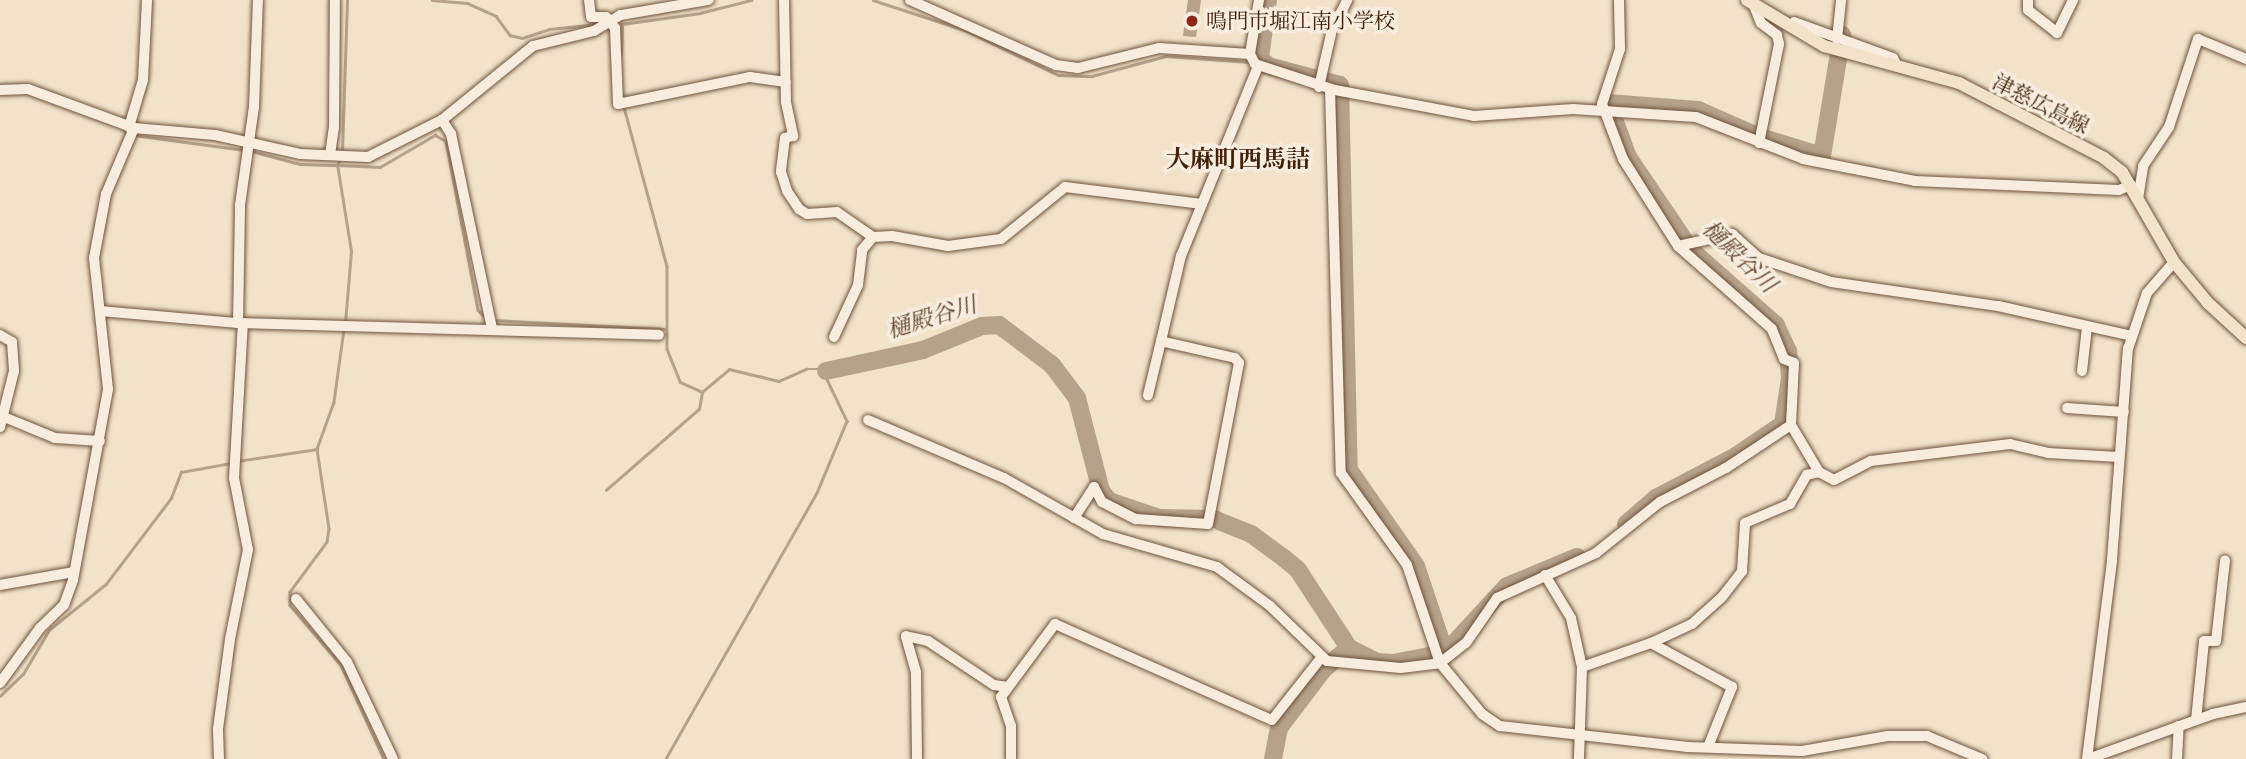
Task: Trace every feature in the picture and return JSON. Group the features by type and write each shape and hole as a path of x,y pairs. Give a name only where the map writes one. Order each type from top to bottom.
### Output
{"main road":[{"name":"津慈広島線","path":"1754,5 1824,46 1959,83 2104,158 2131,185 2174,262 2208,303 2246,338"}],"street":[{"path":"0,683 40,628 64,605 74,572 108,389 94,258 100,215 132,127 143,80 147,0"},
{"path":"219,759 218,729 230,639 248,550 234,468 246,147 254,107 258,0"},
{"path":"332,155 335,0"},
{"path":"589,0 591,17 611,22"},
{"path":"0,90 42,93 132,127 246,147 300,154 378,155 442,120 533,47 611,22 709,0"},
{"path":"785,0 786,82 793,136 785,138 782,172 787,191 799,209 807,214 837,212 873,237 892,236 948,246 1001,239 1065,187 1202,204"},
{"path":"910,0 1056,65 1078,68 1159,48 1254,61 1332,90 1474,116 1609,109 1696,117 1804,159 1915,181 2119,190 2131,185"},
{"path":"1148,395 1181,256 1254,61 1259,0"},
{"path":"1347,0 1332,30 1341,473 1407,565 1438,657 1482,714 1500,726 1709,747 1802,751 1906,735 1954,745 1980,759"},
{"path":"1619,0 1620,49 1603,99 1609,109 1623,159 1683,244 1772,329 1789,361 1787,427 1815,473 1834,480 1871,461 2010,444 2048,453 2119,457"},
{"path":"1837,39 1841,0"},
{"path":"2028,0 2028,10 2057,33 2073,0"},
{"path":"1754,5 1779,44 1759,143"},
{"path":"1754,5 1837,39 1893,58 1897,66"},
{"path":"611,22 623,104 750,77 786,82"},
{"path":"2138,199 2143,166 2169,127 2198,40 2246,59"},
{"path":"442,120 451,134 484,298 492,322"},
{"path":"1683,244 1732,234 1759,258 1831,282 1998,306 2132,336"},
{"path":"834,338 858,285 862,250 873,237"},
{"path":"2174,262 2147,293 2132,336 2119,457 2112,560 2088,759 2196,720 2246,707"},
{"path":"100,311 241,323 344,328 492,322 659,335"},
{"path":"2082,371 2087,327"},
{"path":"0,335 12,342 14,354 2,422 55,438 100,441"},
{"path":"1074,518 1094,487 1102,502 1136,519 1209,518 1239,363 1235,358 1161,341"},
{"path":"2067,408 2124,412"},
{"path":"868,420 1004,478 1074,518 1136,546 1217,566 1270,606 1327,661 1401,668 1438,657 1466,643 1497,598 1596,553 1660,502 1726,468 1787,427"},
{"path":"1582,667 1650,643 1692,624 1722,597 1742,571 1745,523 1790,504 1815,473"},
{"path":"2196,720 2204,641 2216,641 2225,561"},
{"path":"0,585 74,572"},
{"path":"1545,575 1570,618 1582,667 1579,759"},
{"path":"296,598 347,662 393,759"},
{"path":"1011,759 1011,726 1001,697 1055,624 1272,720 1327,661"},
{"path":"917,759 916,672 906,636 928,640 994,685 1008,687"},
{"path":"1650,643 1732,687 1709,747"},
{"path":"2177,759 2179,726"}],"shaded area":[{"path":"1188,0 1201,0 1196,37 1183,36"}],"waterway":[{"path":"342,152 347,0"},
{"path":"432,0 467,3 496,16 510,35 522,38 549,29 598,24"},
{"path":"621,55 622,24 700,13 751,0"},
{"path":"873,0 965,30 1058,75 1092,76 1166,56 1250,62"},
{"name":"樋殿谷川","path":"1268,0 1260,58 1268,66 1340,85 1349,470 1416,566 1445,653 1393,663 1377,662 1349,648"},
{"name":"樋殿谷川","path":"1626,524 1656,498 1736,456 1783,424 1790,378 1788,351 1776,325 1691,250 1628,157 1608,103 1698,110 1757,136 1822,156 1842,35"},
{"name":"樋殿谷川","path":"624,107 667,266 667,349 680,382 702,392 729,369 779,381 806,369 822,369 847,421 817,493 666,759"},
{"path":"126,134 244,150"},
{"path":"345,323 351,251 337,165 380,167 435,135 446,141 478,310 488,320"},
{"path":"251,151 300,164 337,165 340,159"},
{"path":"494,320 666,329"},
{"name":"樋殿谷川","path":"826,371 923,350 982,326 999,325 1052,365 1077,398 1101,491 1109,501 1159,518 1214,519 1251,534 1298,570 1349,648 1323,670 1279,728 1273,759"},
{"path":"344,329 334,402 317,449 329,528 327,542 290,592 290,605 341,665 384,759"},
{"path":"606,490 699,409 702,392"},
{"path":"237,461 317,449"},
{"path":"0,696 23,674 49,630 106,584 171,498 181,472 231,463"},
{"name":"樋殿谷川","path":"1445,653 1507,586 1577,557"}],"place":[{"name":"鳴門市堀江南小学校","path":"1192,21"}],"district":[{"name":"大麻町西馬詰","path":"1238,160"}]}
